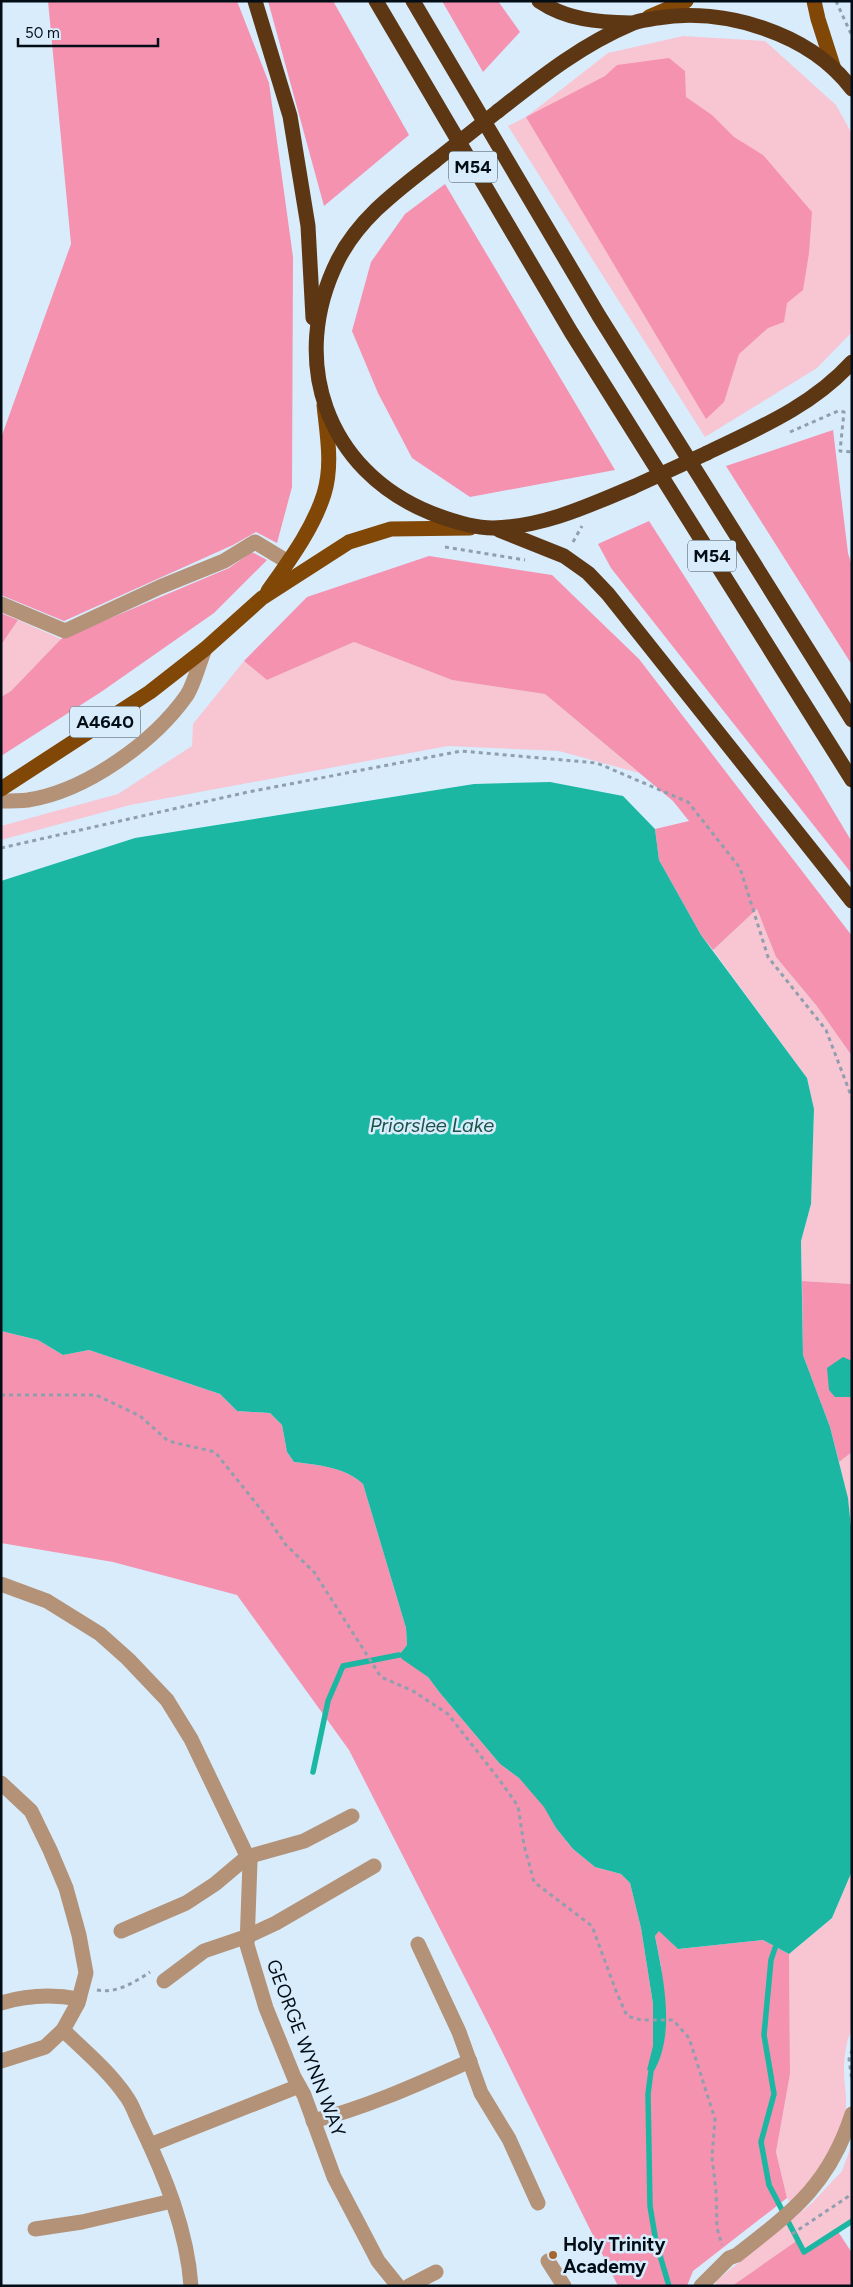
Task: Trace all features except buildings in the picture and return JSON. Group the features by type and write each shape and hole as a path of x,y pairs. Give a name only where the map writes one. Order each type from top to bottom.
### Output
{"highway":[{"path":"255,1 290,116 308,226 314,342 323,400 340,438 352,457 378,483 409,504 440,517 487,528 555,551 588,573 608,594 852,901"},
{"name":"M54","path":"376,1 572,332 852,780"},
{"name":"M54","path":"413,1 598,316 852,720"},
{"path":"539,1 564,14 582,19 635,22 669,16 729,18 780,35 808,51 834,70 850,85"},
{"path":"314,342 323,297 337,261 354,234 374,211 498,111 579,50 635,22"},
{"path":"487,528 544,521 574,512 633,487 782,416 812,398 852,362"}],"main road":[{"path":"635,22 686,1"},
{"path":"814,1 834,70"},
{"name":"A4640","path":"262,598 304,538 324,495 328,466 328,444 323,400"},
{"name":"A4640","path":"1,789 150,692 205,649 262,598 350,542 391,529 487,528"}],"street":[{"path":"1,604 65,630 160,587 224,561 255,542 288,562"},
{"path":"1,801 29,800 62,790 90,778 129,752 159,726 188,694 205,649"},
{"name":"GEORGE WYNN WAY","path":"1,1584 47,1601 100,1634 128,1659 167,1700 191,1739 250,1862 247,1945 266,2008 334,2177 351,2213 378,2261 398,2286"},
{"path":"1,1782 32,1811 66,1888 79,1935 86,1973 80,1999 62,2030 44,2047 1,2061"},
{"path":"121,1931 186,1903 215,1884 247,1857 304,1842 352,1816"},
{"path":"164,1981 204,1951 248,1936 276,1923 374,1866"},
{"path":"418,1944 459,2032 481,2093 509,2139 538,2203"},
{"path":"1,2003 21,1997 53,1994 80,1999"},
{"path":"62,2030 93,2059 127,2096 150,2145 172,2201 190,2265 191,2286"},
{"path":"313,2121 343,2114 470,2061"},
{"path":"150,2145 299,2086"},
{"path":"701,2286 727,2260 738,2255 804,2199 834,2159 852,2114"},
{"path":"35,2229 82,2222 172,2201"},
{"path":"548,2260 564,2286"},
{"path":"409,2286 436,2272"}],"path":[{"path":"836,1 852,36"},
{"path":"789,433 838,411 844,412 840,451 852,452"},
{"path":"444,547 528,561"},
{"path":"1,848 248,792 461,751 597,763 688,802 740,868 768,957 826,1030 852,1098"},
{"path":"1,1395 96,1395 140,1416 168,1441 215,1452 267,1517 286,1545 314,1572 364,1652 382,1677 413,1690 448,1714 518,1806 524,1845 534,1882 592,1926 627,2016 641,2020 673,2020 689,2038 715,2119 712,2157 716,2191 717,2228 727,2260"},
{"path":"852,2050 849,2059 852,2082"},
{"path":"803,2227 852,2194"}],"shaded area":[{"path":"48,1 237,1 269,83 293,257 292,487 277,543 256,532 233,545 64,621 1,595 1,438 71,244"},
{"path":"268,1 333,1 409,135 324,206"},
{"path":"442,1 498,1 520,32 483,72"},
{"path":"683,36 765,41 836,105 852,134 852,332 817,368 705,437 508,126 526,117 608,53"},
{"path":"669,58 685,71 686,97 712,115 734,137 763,155 812,212 809,253 803,290 787,303 784,322 768,328 739,354 724,402 706,419 526,117 605,76 617,65"},
{"path":"445,184 615,470 470,497 412,458 378,393 352,331 371,262 405,214"},
{"path":"833,430 848,553 852,566 852,665 726,466"},
{"path":"649,521 813,777 852,842 852,874 611,568 598,544"},
{"path":"252,552 267,560 214,613 101,692 1,756 1,697 11,691 61,639 229,568"},
{"path":"429,556 552,575 639,659 852,936 852,1056 816,1005 776,957 757,909 713,950 701,935 659,860 655,829 689,821 673,801 545,694 452,680 354,642 267,680 244,661 307,597"},
{"path":"1,613 18,620 1,645"},
{"path":"18,620 61,639 11,691 1,697 1,645"},
{"path":"354,642 452,680 545,694 639,773 559,751 448,746 130,805 1,840 1,826 118,794 192,746 193,724 244,661 267,680"},
{"path":"757,909 776,957 816,1005 852,1056 852,1284 802,1281 801,1241 811,1204 814,1109 807,1078 713,950"},
{"path":"802,1281 852,1284 852,1452 839,1462 830,1427 803,1355"},
{"path":"1,1331 38,1340 63,1355 89,1350 220,1394 237,1411 270,1413 282,1425 287,1452 294,1462 340,1470 363,1484 406,1628 407,1645 399,1655 428,1677 500,1764 519,1778 545,1807 556,1828 573,1849 595,1867 621,1874 630,1883 641,1928 653,2004 653,2046 666,2023 661,1966 655,1936 659,1930 678,1949 763,1940 789,1954 790,2074 776,2152 787,2198 693,2271 687,2286 618,2286 492,2031 349,1750 237,1595 113,1562 1,1543"},
{"path":"852,1452 852,1537 848,1499 839,1462"},
{"path":"852,1871 852,2029 844,2061 845,2114 830,2150 792,2204 787,2198 776,2152 790,2074 789,1954 832,1918"},
{"path":"852,2144 852,2221 804,2252 797,2241 732,2286 716,2286 716,2281 812,2203 842,2171"},
{"path":"837,2230 852,2253 852,2286 732,2286 798,2240 804,2252"}],"water":[{"name":"Priorslee Lake","path":"550,782 623,796 655,829 659,860 701,935 807,1078 814,1109 811,1204 801,1241 803,1355 830,1427 848,1498 852,1537 852,1871 832,1918 789,1954 763,1940 678,1949 659,1931 655,1936 664,1986 666,2022 661,2056 654,2071 647,2070 653,2046 653,2004 641,1928 630,1883 621,1874 595,1867 573,1849 556,1828 544,1807 519,1778 500,1764 428,1677 399,1655 407,1645 406,1628 363,1484 340,1470 294,1462 287,1452 282,1425 270,1413 237,1411 220,1394 89,1350 63,1355 38,1340 1,1331 1,881 135,838 474,784"},
{"path":"843,1357 852,1361 852,1397 835,1397 829,1390 827,1368"}],"waterway":[{"path":"313,1772 328,1701 343,1666 399,1655"},
{"path":"775,1948 771,1960 764,2035 774,2094 761,2142 769,2185 804,2252 852,2221"},
{"path":"651,2071 648,2094 650,2206 656,2242 669,2286"}],"place":[{"name":"Holy Trinity Academy","path":"553,2255"}]}
